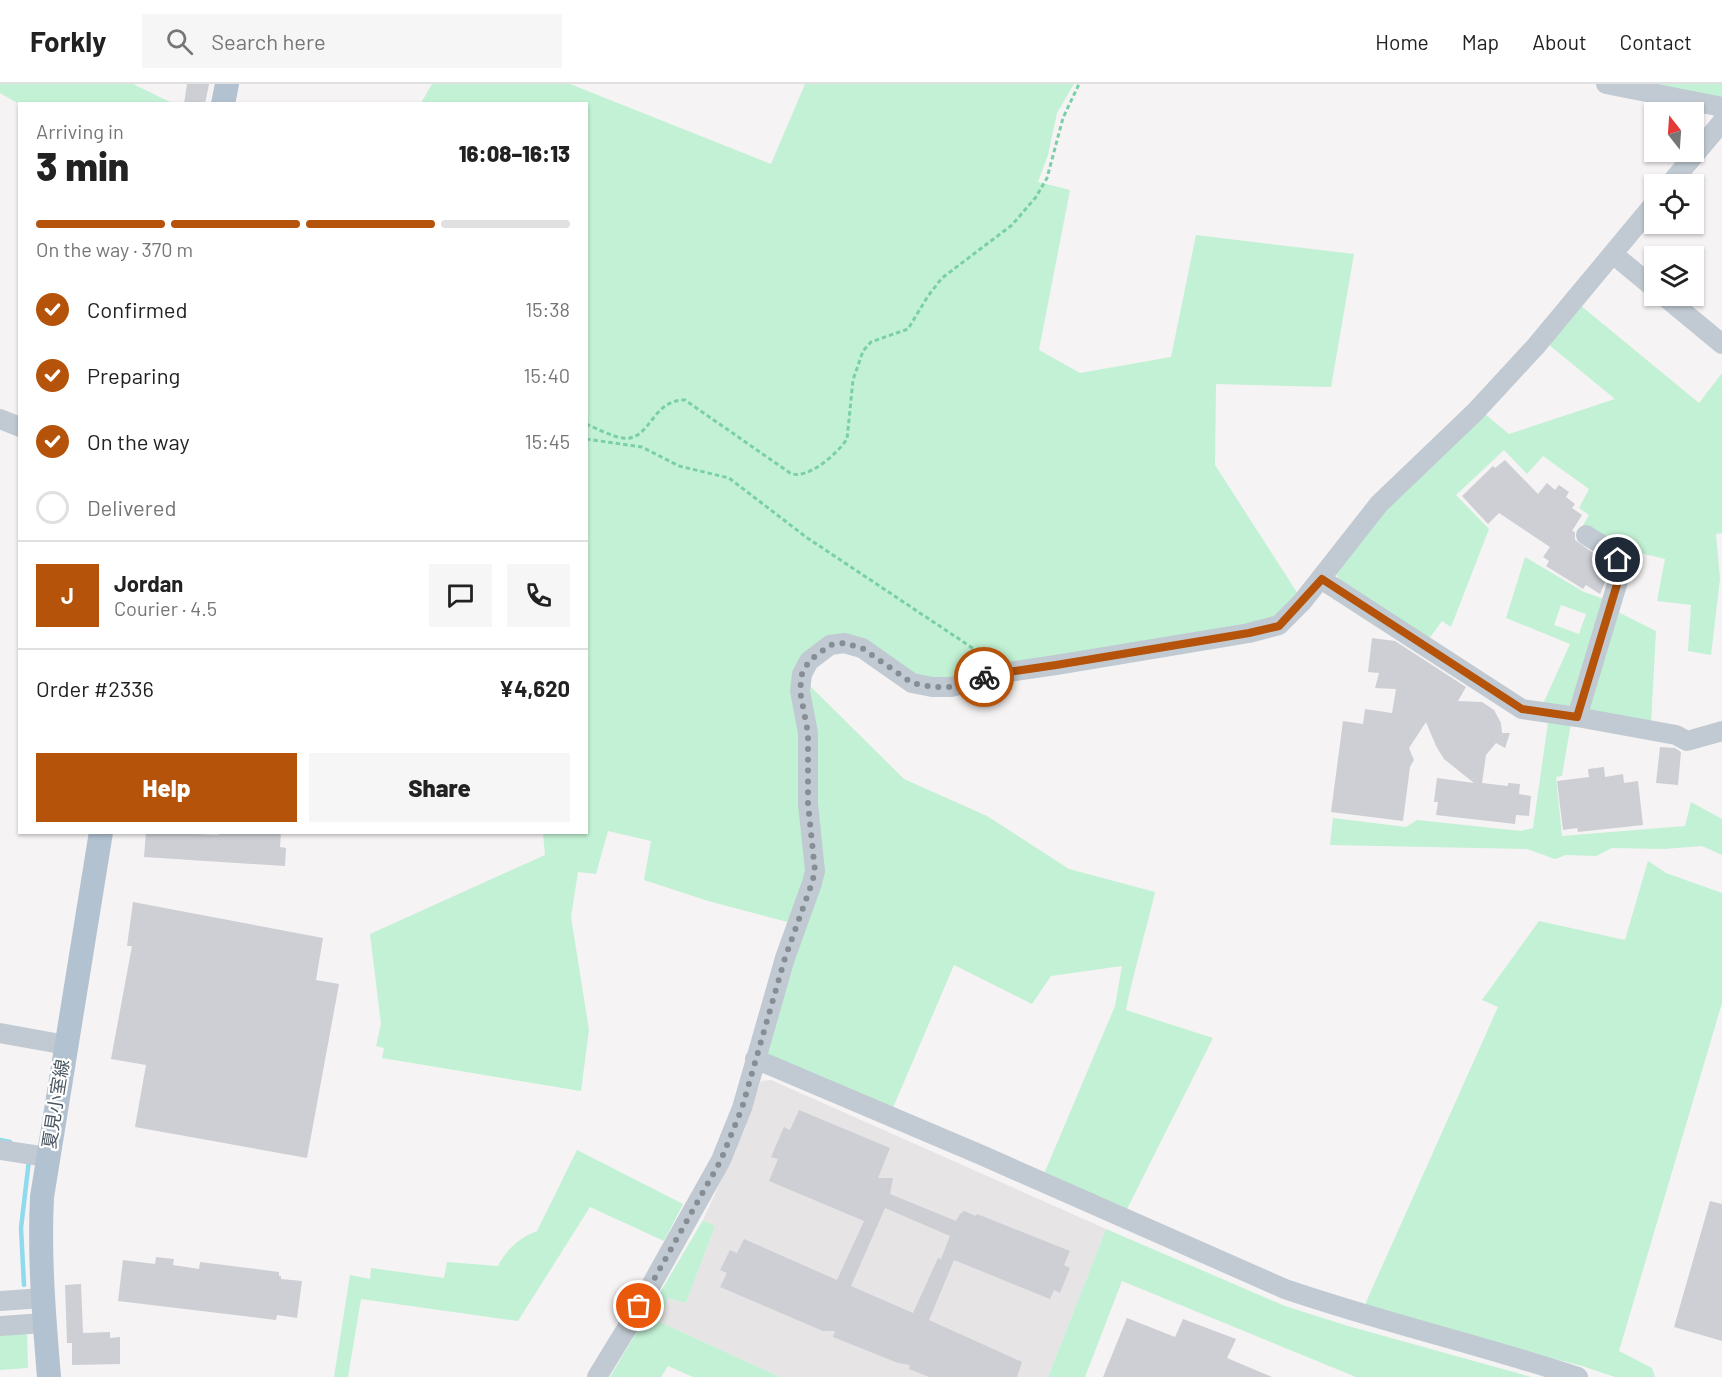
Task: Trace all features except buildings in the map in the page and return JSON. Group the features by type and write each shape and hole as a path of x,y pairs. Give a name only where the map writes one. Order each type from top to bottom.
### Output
{"main road":[{"path":"223,102 227,84"},
{"name":"夏見小室線","path":"49,1377 40,1228 42,1197 101,834"}],"street":[{"path":"1606,84 1722,107"},
{"path":"1678,174 1722,122"},
{"path":"597,1377 630,1323 721,1160 742,1108 785,958 815,871 808,804 808,733 800,691 802,674 809,661 830,645 844,643 862,648 912,683 932,687 951,687 1008,672 1226,637 1279,626 1322,579 1379,504 1475,412 1536,346 1644,216"},
{"path":"1613,254 1644,280"},
{"path":"1676,306 1722,344"},
{"path":"0,419 18,426"},
{"path":"1577,717 1620,569 1614,553 1586,535"},
{"path":"1322,579 1522,709 1676,735 1687,741 1722,731"},
{"path":"0,1033 65,1051"},
{"path":"0,1046 65,1051"},
{"path":"755,1059 979,1154 1285,1289 1332,1305 1472,1344 1578,1377"},
{"path":"0,1150 47,1157"},
{"path":"0,1301 43,1298"},
{"path":"0,1326 44,1323"}],"path":[{"path":"588,425 624,438 637,436 665,405 677,400 685,400 790,473 798,476 815,469 847,439 857,364 867,346 871,342 908,329 942,278 1012,225 1036,197 1047,178 1063,118 1079,84"},
{"path":"588,440 642,447 679,466 729,478 806,537 1008,672"}],"shaded area":[{"path":"771,1080 1106,1229 1048,1377 780,1377 660,1322 668,1298 686,1303 715,1226 703,1220 744,1130 761,1081"}],"green space":[{"path":"0,84 133,84 170,102 18,103 0,93"},
{"path":"432,84 570,84 771,164 805,84 1074,84 1057,113 1048,155 1038,182 1070,190 1039,350 1080,373 1171,357 1196,235 1354,254 1331,387 1216,384 1215,465 1298,594 1271,622 941,680 918,679 875,649 816,644 800,733 807,870 791,923 708,901 644,880 651,841 608,831 596,874 578,872 571,917 589,1030 581,1091 382,1058 384,1048 376,1046 381,1024 370,934 545,855 543,834 588,834 588,102 422,102"},
{"path":"1636,84 1722,84 1722,101"},
{"path":"1580,305 1699,403 1722,373 1722,533 1716,534 1720,579 1711,655 1688,651 1691,605 1657,601 1665,559 1624,549 1622,554 1582,527 1589,515 1579,508 1589,489 1543,456 1527,474 1504,450 1456,495 1489,529 1451,627 1442,621 1429,639 1342,583 1336,574 1386,509 1485,414 1509,434 1615,399 1548,344"},
{"path":"1525,557 1584,592 1604,599 1573,709 1543,704 1570,644 1506,618","holes":["1561,605 1586,614 1579,634 1554,625"]},
{"path":"1616,611 1656,631 1651,723 1589,713 1585,706"},
{"path":"806,682 904,779 987,816 1069,869 1155,892 1126,1010 1213,1038 1126,1211 1044,1174 1115,1006 1122,966 1051,976 1032,1004 954,965 892,1110 774,1062 764,1050 820,876"},
{"path":"1553,721 1571,723 1562,776 1556,777 1562,836 1685,826 1691,802 1722,819 1722,855 1702,846 1664,849 1612,848 1596,856 1566,855 1555,859 1527,849 1330,845 1333,818 1406,827 1417,820 1521,831 1533,828 1548,723"},
{"path":"1648,861 1666,873 1722,893 1722,1003 1619,1351 1652,1368 1655,1377 1615,1377 1582,1366 1363,1309 1498,1007 1482,1000 1539,921 1625,940"},
{"path":"577,1150 683,1204 664,1241 590,1207 518,1321 361,1299 348,1377 334,1377 350,1275 370,1279 371,1268 444,1278 447,1262 498,1266 514,1245 537,1231"},
{"path":"703,1220 715,1226 686,1303 668,1298 660,1322 780,1377 693,1377 668,1366 661,1377 610,1377"},
{"path":"1106,1229 1285,1306 1531,1377 1356,1377 1122,1281 1085,1377 1048,1377"},
{"path":"27,1331 28,1368 0,1370 0,1332"}],"waterway":[{"path":"0,1140 10,1142"},
{"path":"24,1285 21,1228 29,1160"}],"way so far":[{"path":"639,1306 721,1160 742,1108 785,958 812,883 815,871 808,804 808,733 800,691 802,674 809,661 830,645 844,643 862,648 884,662 900,677 912,683 932,687 951,687 984,677"}],"route":[{"path":"984,677 1279,626 1322,579 1522,709 1577,717 1618,581 1620,569 1618,560"}]}
